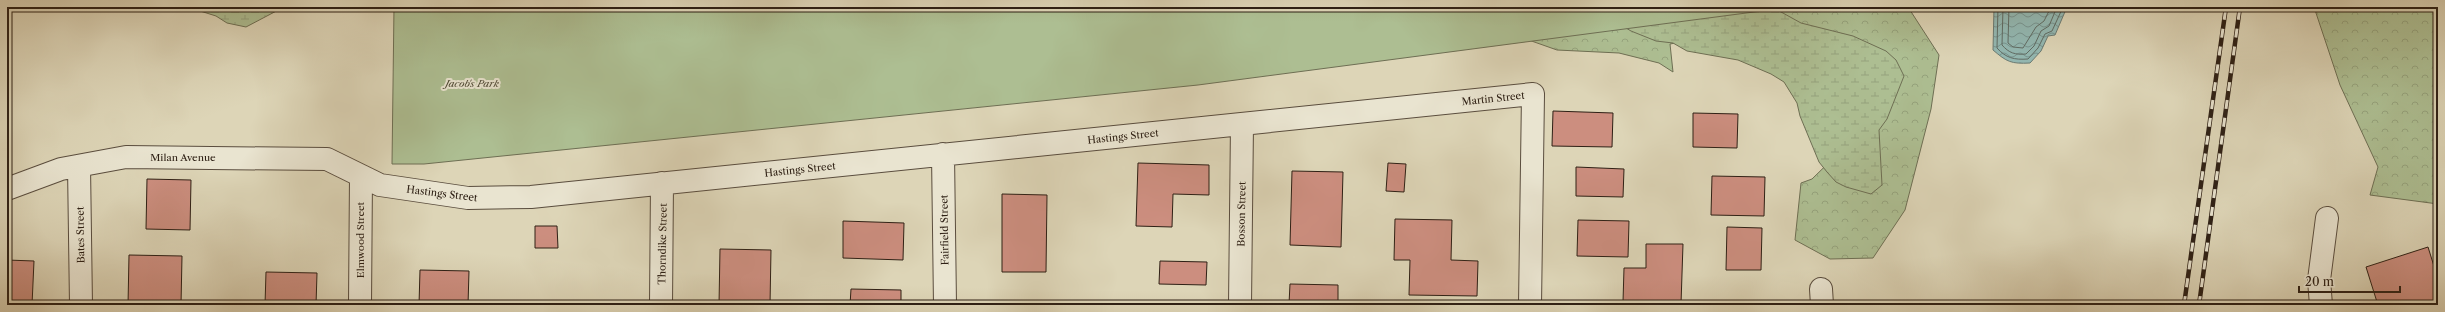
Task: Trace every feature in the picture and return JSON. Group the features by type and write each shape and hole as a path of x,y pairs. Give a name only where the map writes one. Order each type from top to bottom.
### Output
{"street":[{"name":"Martin Street","path":"1242,124 1533,94 1530,305"},
{"name":"Hastings Street","path":"361,176 380,185 468,198 531,197 1242,124"},
{"name":"Bosson Street","path":"1240,305 1242,124"},
{"name":"Fairfield Street","path":"943,154 945,305"},
{"name":"Milan Avenue","path":"7,189 61,169 126,157 327,159 361,176"},
{"name":"Bates Street","path":"79,166 81,305"},
{"name":"Elmwood Street","path":"360,305 361,176"},
{"name":"Thorndike Street","path":"661,305 662,183"},
{"path":"2321,305 2319,280 2327,218"}],"green space":[{"path":"178,7 284,7 246,27 227,23 216,16 197,10"},
{"name":"Jacob's Park","path":"394,7 1792,7 1198,85 424,164 392,164"},
{"path":"1498,7 1908,7 1939,55 1931,109 1905,210 1873,258 1830,259 1795,240 1801,183 1812,179 1853,139 1742,31 1670,44 1673,72 1659,63 1619,53 1557,50 1523,38"},
{"path":"1613,7 1772,7 1801,23 1853,36 1886,51 1896,60 1904,76 1887,119 1879,130 1882,185 1871,194 1846,187 1836,182 1819,162 1800,116 1797,103 1784,82 1771,74 1738,60 1687,51 1673,43 1656,41 1631,31 1621,25"},
{"path":"2314,7 2438,7 2438,204 2370,195 2378,167 2340,85"}],"water":[{"path":"1994,7 2067,7 2055,35 2048,36 2041,51 2030,63 2024,63 2010,61 1993,50"}],"building":[{"path":"1553,111 1613,113 1612,147 1552,146"},
{"path":"1693,113 1738,114 1737,148 1693,147"},
{"path":"1138,163 1209,165 1209,195 1173,194 1172,227 1136,226"},
{"path":"1388,163 1406,164 1404,192 1386,191"},
{"path":"1576,167 1624,169 1623,197 1576,196"},
{"path":"1292,171 1343,172 1341,247 1290,245"},
{"path":"1712,176 1765,177 1764,216 1711,215"},
{"path":"147,179 191,180 190,230 146,229"},
{"path":"1002,194 1047,195 1046,272 1002,272"},
{"path":"1395,219 1452,220 1451,260 1478,261 1477,296 1409,295 1410,260 1394,260"},
{"path":"1578,220 1629,221 1628,257 1577,256"},
{"path":"843,221 904,223 903,260 843,258"},
{"path":"535,226 557,226 558,248 535,248"},
{"path":"1727,227 1762,228 1761,270 1726,270"},
{"path":"1646,244 1683,244 1681,304 1623,302 1624,268 1646,268"},
{"path":"2428,247 2438,279 2438,283 2435,284 2438,305 2374,305 2377,302 2366,267"},
{"path":"720,249 771,250 770,305 719,305"},
{"path":"129,255 182,256 181,305 128,305"},
{"path":"7,260 34,261 32,305 7,305"},
{"path":"1160,261 1207,262 1206,285 1159,284"},
{"path":"420,270 469,271 468,305 419,305"},
{"path":"266,272 317,273 316,305 265,305"},
{"path":"1290,284 1338,285 1338,305 1277,305 1289,304"},
{"path":"851,289 901,290 901,305 850,305"}],"railway":[{"path":"2184,305 2226,7"},
{"path":"2199,305 2240,7"}]}
